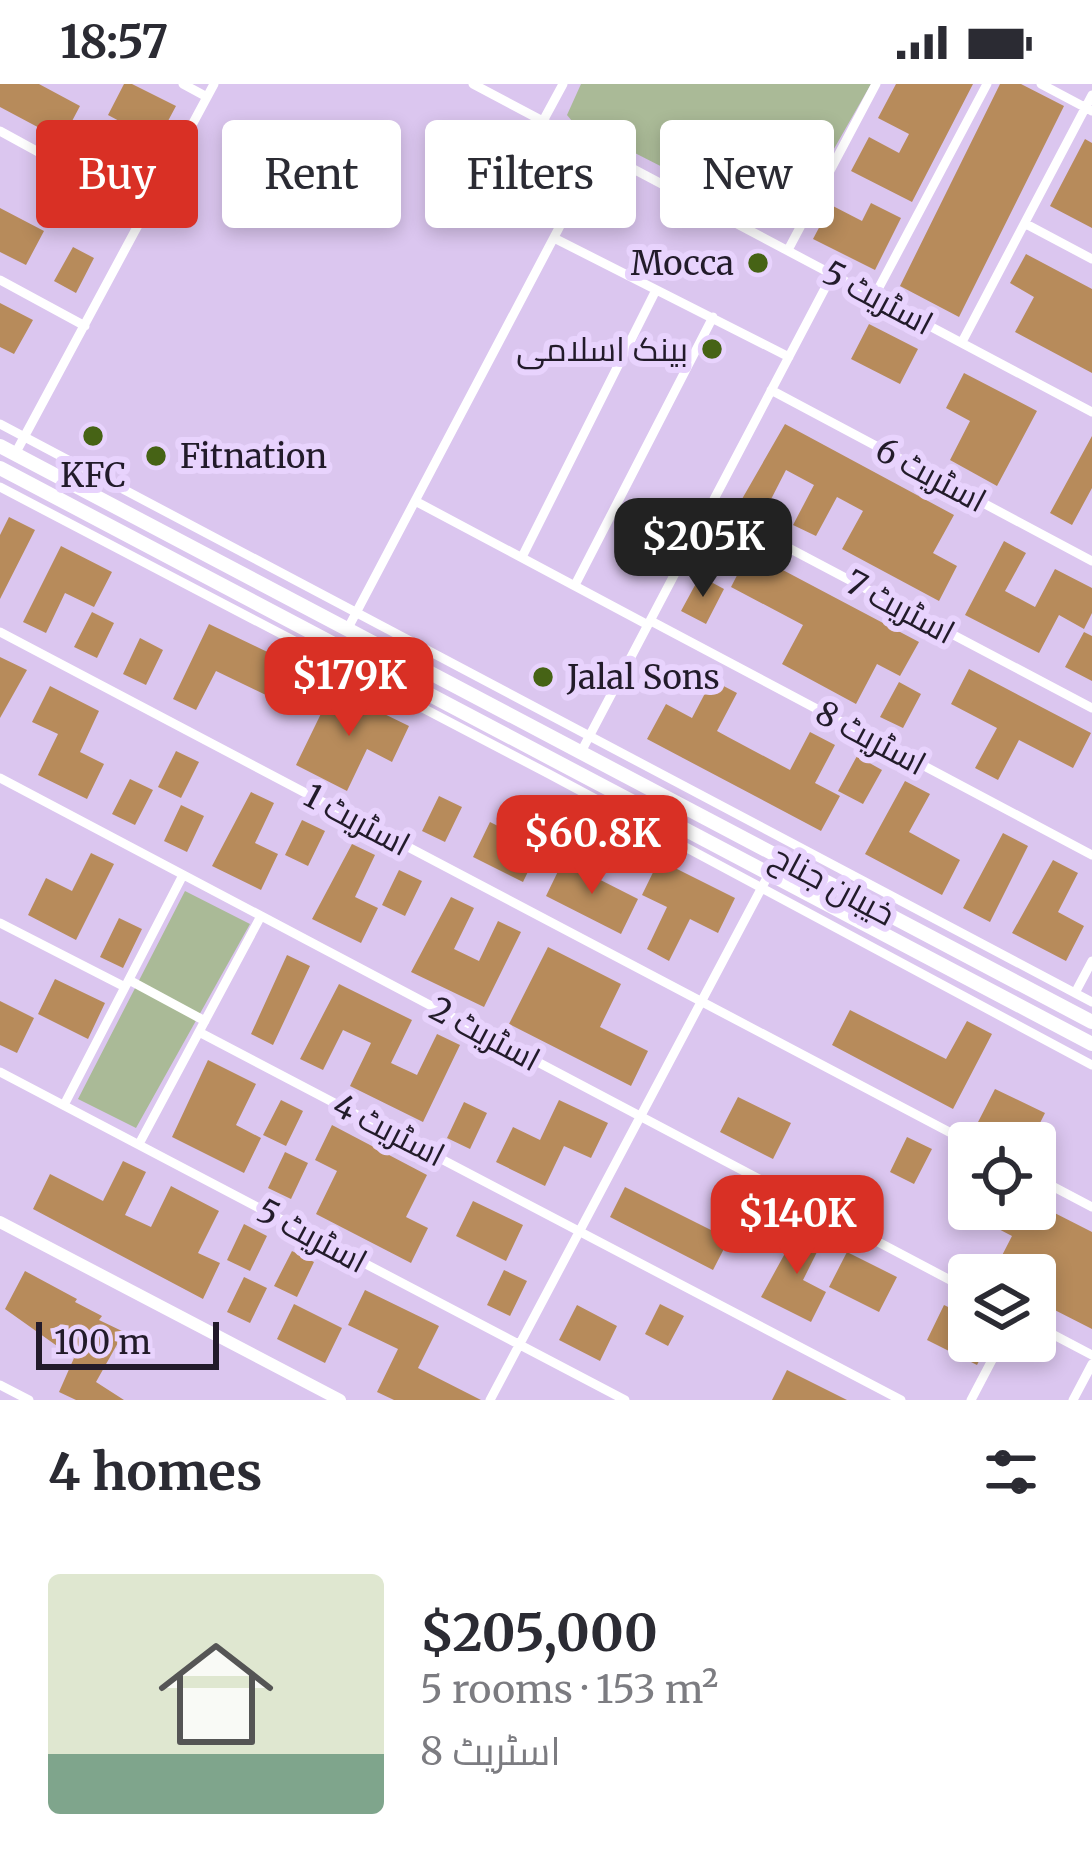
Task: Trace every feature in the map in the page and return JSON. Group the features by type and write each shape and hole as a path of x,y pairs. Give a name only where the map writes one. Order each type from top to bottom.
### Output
{"main road":[{"name":"خیبان جناح","path":"0,446 1092,1022"},
{"name":"خیبان جناح","path":"0,468 1092,1044"}],"street":[{"path":"183,84 207,97"},
{"path":"195,120 214,84"},
{"name":"اسٹریٹ 5","path":"473,84 541,120"},
{"path":"544,120 563,84"},
{"path":"788,250 876,84"},
{"path":"874,295 987,84"},
{"path":"1041,84 1089,110"},
{"path":"962,342 1089,110 1092,95"},
{"path":"0,131 36,151"},
{"name":"اسٹریٹ 5","path":"636,169 1092,412"},
{"path":"1026,224 1092,259"},
{"path":"15,454 137,228"},
{"path":"347,630 559,228"},
{"path":"554,238 789,357"},
{"path":"581,752 833,273"},
{"path":"0,280 85,326"},
{"path":"522,557 656,290"},
{"path":"575,585 713,317"},
{"name":"اسٹریٹ 6","path":"771,390 1092,561"},
{"path":"0,424 1092,1002"},
{"path":"0,487 1092,1065"},
{"name":"اسٹریٹ 8","path":"417,502 1092,855"},
{"name":"اسٹریٹ 7","path":"709,506 1092,708"},
{"name":"اسٹریٹ 1","path":"0,632 948,1132"},
{"name":"اسٹریٹ 2","path":"0,778 948,1279"},
{"path":"490,1400 770,874"},
{"path":"64,1105 183,875"},
{"path":"139,1144 261,916"},
{"name":"اسٹریٹ 4","path":"0,923 127,984 901,1400"},
{"path":"1066,1008 1092,961"},
{"name":"اسٹریٹ 5","path":"0,1072 625,1400"},
{"path":"1056,1188 1092,1207"},
{"path":"0,1222 340,1400"},
{"path":"1056,1338 1092,1360 1072,1400"},
{"path":"971,1400 991,1362"},
{"path":"0,1385 29,1400"}],"green space":[{"path":"581,84 871,84 834,149 834,120 660,120 660,166 636,154 636,120 571,120 567,115"},
{"path":"185,891 250,924 136,1128 78,1099"}],"building":[{"path":"0,84 39,84 80,106 73,120 36,120 36,126 0,107"},
{"path":"124,84 176,106 169,120 117,120 108,115"},
{"path":"896,84 973,84 912,202 851,171 869,137 899,153 909,134 878,118"},
{"path":"1000,84 1021,84 1064,106 959,317 900,286"},
{"path":"1085,139 1092,143 1092,228 1050,206"},
{"path":"871,203 901,218 875,270 813,239 819,228 834,228 834,207 862,221"},
{"path":"0,208 44,231 26,265 0,252"},
{"path":"73,247 94,258 76,293 54,281"},
{"path":"1026,254 1092,289 1092,373 1015,332 1034,297 1010,283"},
{"path":"0,303 33,320 14,354 0,347"},
{"path":"869,324 918,349 900,384 851,359"},
{"path":"964,373 1037,411 997,486 950,460 970,421 946,408"},
{"path":"785,424 954,515 933,553 957,566 939,601 842,549 863,511 837,497 816,536 793,525 814,485 786,470 765,511 742,499"},
{"path":"1092,436 1092,488 1072,525 1050,513"},
{"path":"9,517 35,530 0,599 0,535"},
{"path":"1004,541 1026,553 1005,591 1035,607 1055,569 1092,588 1092,613 1084,629 1059,615 1039,653 965,615"},
{"path":"61,546 112,572 94,607 65,593 46,633 23,622"},
{"path":"749,552 919,642 900,676 877,664 856,704 782,664 803,625 731,587"},
{"path":"700,576 724,589 706,624 681,611"},
{"path":"92,612 114,623 97,658 74,647"},
{"path":"209,624 286,661 268,696 216,671 196,710 173,699"},
{"path":"1084,632 1092,636 1092,681 1065,667"},
{"path":"140,638 163,650 146,685 123,674"},
{"path":"0,657 27,670 0,718"},
{"path":"969,669 1091,733 1073,768 1019,740 998,780 975,768 997,728 951,704"},
{"path":"712,680 737,693 717,731 790,770 810,732 835,745 815,783 840,796 821,831 647,739 666,704 692,718"},
{"path":"899,682 921,694 903,728 880,717"},
{"path":"50,686 99,711 80,752 104,764 87,799 38,775 58,734 32,722"},
{"path":"333,689 409,726 392,762 367,749 347,791 296,765"},
{"path":"176,751 199,762 181,798 158,787"},
{"path":"857,756 882,770 863,804 838,791"},
{"path":"130,779 153,790 135,825 112,814"},
{"path":"905,781 930,794 909,832 960,860 942,895 865,854"},
{"path":"251,792 274,803 255,843 278,854 261,890 212,866"},
{"path":"439,796 462,807 445,842 422,831"},
{"path":"181,805 204,816 187,852 164,841"},
{"path":"302,820 325,831 308,866 285,855"},
{"path":"490,822 540,847 523,882 473,857"},
{"path":"1003,833 1028,846 990,922 963,908"},
{"path":"352,844 375,855 355,897 378,908 361,943 312,919"},
{"path":"91,853 114,864 76,940 28,915 46,878 72,891"},
{"path":"659,860 735,898 718,933 690,919 669,961 647,949 667,907 642,895"},
{"path":"1053,860 1078,873 1058,912 1084,926 1066,961 1012,933"},
{"path":"563,861 638,899 621,934 546,896"},
{"path":"399,870 422,881 405,916 382,905"},
{"path":"451,897 474,908 454,949 479,961 498,921 521,932 484,1007 411,972"},
{"path":"119,918 142,929 123,968 100,957"},
{"path":"548,947 621,984 600,1027 648,1051 631,1086 509,1024"},
{"path":"287,955 310,966 273,1045 251,1034"},
{"path":"55,979 105,1003 88,1039 38,1014"},
{"path":"339,984 412,1020 391,1063 417,1075 437,1034 460,1045 423,1122 350,1086 371,1043 343,1030 323,1070 300,1059"},
{"path":"0,1001 34,1018 17,1053 0,1045"},
{"path":"850,1010 946,1059 967,1021 992,1034 953,1109 832,1045"},
{"path":"208,1060 256,1084 236,1125 261,1138 244,1173 172,1137"},
{"path":"995,1089 1045,1113 1040,1122 978,1122"},
{"path":"738,1097 791,1123 773,1159 720,1132"},
{"path":"281,1100 303,1111 286,1146 263,1135"},
{"path":"559,1100 608,1123 591,1158 564,1146 545,1186 496,1162 513,1127 540,1140"},
{"path":"464,1102 487,1113 470,1149 447,1138"},
{"path":"332,1125 427,1175 406,1217 428,1228 411,1263 316,1214 337,1171 315,1160"},
{"path":"907,1137 932,1149 914,1184 890,1172"},
{"path":"285,1152 308,1163 291,1199 268,1188"},
{"path":"123,1161 146,1172 125,1215 151,1227 171,1186 219,1211 198,1253 220,1263 203,1299 33,1209 50,1174 103,1201"},
{"path":"625,1187 729,1239 713,1270 610,1217"},
{"path":"473,1201 523,1225 506,1261 456,1236"},
{"path":"1056,1214 1092,1232 1092,1329 1056,1311 1056,1254 1003,1254 1012,1236 1000,1230 1056,1230"},
{"path":"244,1224 267,1236 250,1271 227,1260"},
{"path":"800,1226 824,1238 803,1280 826,1292 811,1322 761,1297"},
{"path":"292,1251 314,1262 297,1297 274,1286"},
{"path":"847,1252 897,1277 879,1312 829,1287"},
{"path":"504,1270 527,1281 510,1316 487,1305"},
{"path":"25,1271 124,1332 96,1382 124,1400 76,1400 59,1392 74,1358 5,1309"},
{"path":"244,1277 267,1288 250,1323 227,1312"},
{"path":"365,1290 439,1326 418,1368 481,1400 394,1400 377,1392 398,1349 348,1325"},
{"path":"294,1304 342,1328 325,1363 277,1339"},
{"path":"660,1304 684,1316 668,1346 645,1334"},
{"path":"577,1305 617,1326 600,1361 559,1340"},
{"path":"944,1305 948,1307 948,1350 927,1340"},
{"path":"787,1370 847,1400 772,1400"}],"place":[{"name":"Mocca","path":"758,263"},
{"name":"بینک اسلامی","path":"712,349"},
{"name":"KFC","path":"93,436"},
{"name":"Fitnation","path":"156,456"},
{"name":"Jalal Sons","path":"543,677"}]}
